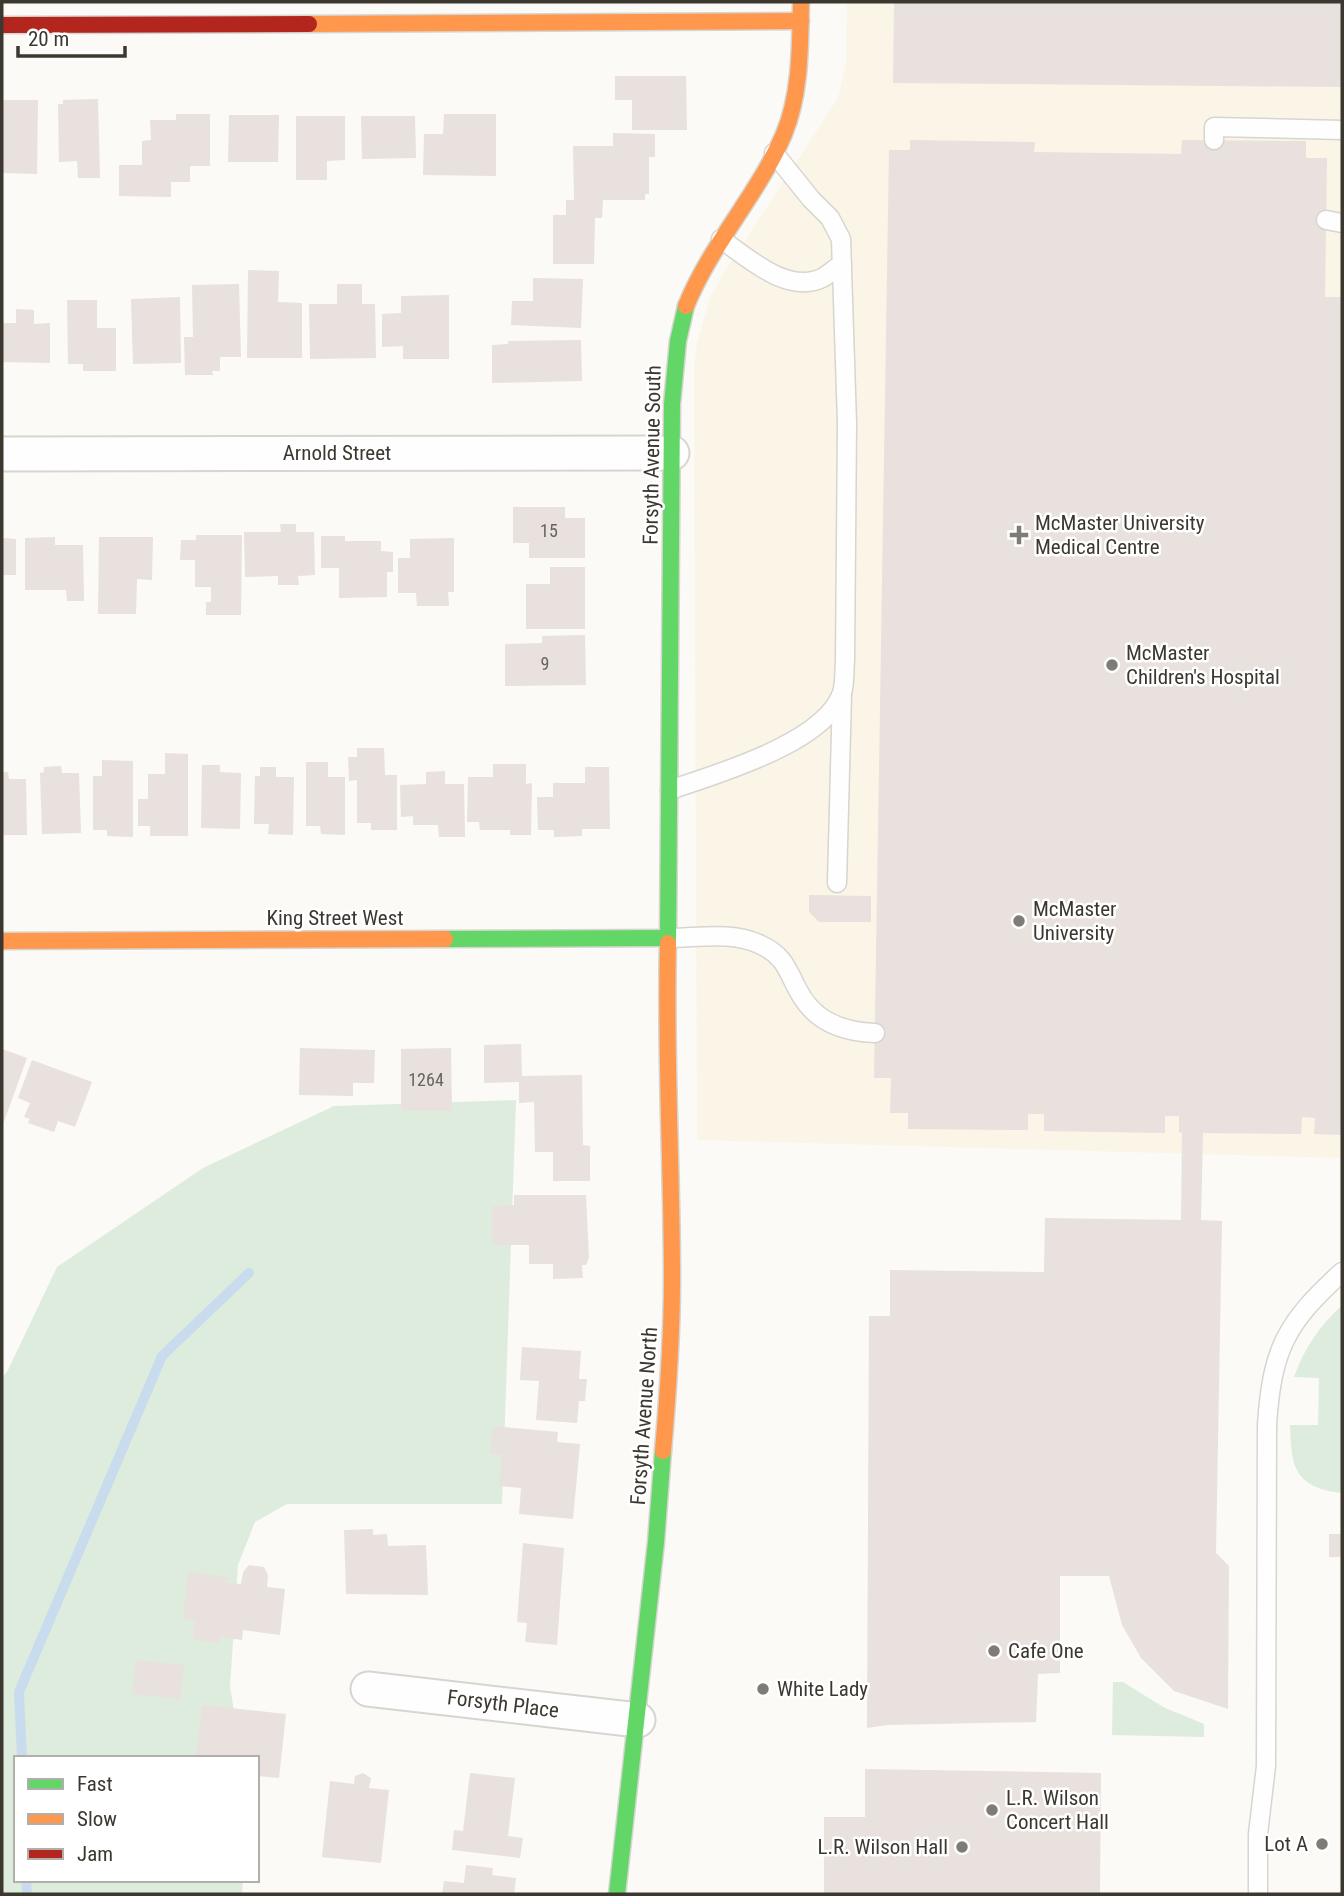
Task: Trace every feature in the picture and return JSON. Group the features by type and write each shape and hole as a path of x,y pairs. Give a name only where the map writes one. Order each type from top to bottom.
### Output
{"street":[{"name":"Forsyth Avenue South","path":"668,938 671,453 674,365 679,329 695,286 774,153 787,123 796,92 801,2"},
{"path":"2,25 801,21"},
{"name":"Arnold Street","path":"2,454 671,453"},
{"name":"King Street West","path":"2,941 668,938"},
{"name":"Forsyth Avenue North","path":"617,1894 656,1542 670,1366 668,938"},
{"name":"Forsyth Place","path":"369,1689 638,1720"}],"lane":[{"path":"1214,140 1214,127 1283,135 1342,130"},
{"path":"774,153 811,200 830,218 841,239 848,423 845,661 837,883"},
{"path":"721,239 770,272 798,283 822,278 842,264"},
{"path":"670,790 725,771 789,744 824,720 842,694"},
{"path":"668,938 734,937 767,948 788,967 801,995 814,1013 843,1029 875,1033"},
{"path":"1258,1894 1258,1834 1266,1766 1267,1438 1271,1381 1280,1349 1296,1321 1342,1272"}],"shaded area":[{"name":"McMaster University Medical Centre","path":"847,2 1342,2 1342,1158 697,1140 694,368 697,343 710,298 722,276 838,98 846,65"}],"green space":[{"path":"516,1100 502,1504 287,1504 255,1522 238,1565 230,1687 242,1756 14,1756 14,1882 243,1882 242,1894 2,1894 2,1377 7,1372 57,1267 203,1168 334,1106"},
{"path":"1342,1305 1342,1493 1314,1486 1299,1473 1294,1464 1290,1425 1318,1425 1319,1378 1294,1377 1314,1338"},
{"path":"1113,1682 1123,1682 1163,1707 1204,1724 1204,1737 1112,1735"}],"building":[{"path":"894,2 1342,2 1342,87 893,83"},
{"path":"615,76 686,76 687,130 632,130 632,100 615,100"},
{"path":"98,99 100,178 78,178 77,161 59,162 58,104 63,104 63,100"},
{"path":"2,100 38,100 37,174 2,173"},
{"path":"176,114 210,114 210,166 190,166 190,182 171,182 171,197 119,196 119,165 142,165 142,141 151,140 150,120 176,120"},
{"path":"444,114 496,114 496,176 423,175 424,134 443,134"},
{"path":"229,115 279,115 278,162 228,162"},
{"path":"296,116 345,116 345,160 327,161 327,180 296,180"},
{"path":"361,116 415,116 416,158 362,159"},
{"path":"613,133 655,134 655,157 649,157 649,194 645,194 645,200 603,200 602,218 595,218 594,264 553,264 553,215 566,215 566,200 574,200 573,146 613,146"},
{"name":"McMaster University Medical Centre","path":"910,140 1035,142 1034,152 1181,154 1182,140 1306,141 1306,158 1327,158 1325,297 1342,297 1342,1135 1314,1134 1315,1118 1302,1117 1301,1134 1203,1133 1201,1220 1222,1221 1216,1553 1229,1566 1228,1709 1174,1691 1141,1658 1122,1625 1109,1576 1060,1576 1060,1673 1038,1674 1036,1722 887,1725 867,1728 869,1316 890,1316 890,1270 1044,1272 1045,1218 1181,1220 1182,1132 1179,1133 1179,1116 1165,1116 1165,1133 1044,1131 1044,1114 1028,1114 1028,1130 908,1129 908,1113 890,1113 891,1078 874,1078 889,150 910,150"},
{"path":"248,270 279,271 278,302 302,303 302,358 247,358"},
{"path":"533,278 583,279 581,328 511,325 512,301 533,301"},
{"path":"239,284 241,357 220,357 220,371 212,371 213,375 185,375 184,337 193,337 192,285"},
{"path":"337,284 362,284 362,304 375,304 376,358 310,359 309,304 337,304"},
{"path":"449,295 449,359 403,359 403,346 382,347 382,314 401,313 401,296"},
{"path":"180,297 181,363 133,364 131,299"},
{"path":"67,300 97,300 97,328 116,328 116,371 83,371 83,364 68,364"},
{"path":"16,309 34,310 34,324 50,323 50,363 2,362 2,323 16,323"},
{"path":"581,340 582,381 492,383 492,345 508,344 508,341"},
{"path":"513,507 565,507 565,518 585,518 585,558 529,558 529,543 513,543"},
{"path":"280,524 296,524 296,532 314,532 315,575 298,576 299,585 278,585 278,576 245,577 244,532 281,532"},
{"path":"196,535 242,535 241,615 206,615 206,602 211,602 211,587 195,587 195,560 180,560 181,540 196,540"},
{"path":"321,536 345,536 345,541 381,541 381,551 393,552 393,572 387,572 387,597 339,598 339,568 321,568"},
{"path":"55,537 55,545 83,545 84,601 67,601 66,590 25,590 25,538"},
{"path":"99,537 153,537 152,580 137,579 136,614 98,614"},
{"path":"2,538 16,539 16,575 2,575"},
{"path":"454,538 454,592 448,592 449,606 417,606 416,593 398,593 398,558 410,558 410,539"},
{"path":"550,567 585,567 585,629 526,629 526,584 550,584"},
{"path":"585,635 586,685 505,686 505,644 542,643 542,636"},
{"path":"357,748 384,748 385,775 397,775 397,830 371,830 371,823 357,823 357,780 349,781 348,757 357,757"},
{"path":"165,753 188,754 188,836 150,836 150,826 138,826 138,799 148,799 148,774 165,774"},
{"path":"102,760 133,761 133,837 107,836 107,830 93,830 93,776 102,776"},
{"path":"306,762 328,762 328,777 345,777 345,835 321,834 320,826 306,826"},
{"path":"493,764 526,764 526,784 532,783 531,835 510,835 510,830 480,830 479,822 467,822 468,777 493,777"},
{"path":"202,765 220,765 220,772 241,773 240,829 201,828"},
{"path":"61,766 62,773 79,773 81,833 42,834 40,773 44,772 44,767"},
{"path":"260,767 276,767 276,777 294,777 293,835 268,834 269,824 254,824 255,776 260,776"},
{"path":"585,767 609,767 610,829 582,829 582,836 554,837 554,830 538,830 537,797 553,797 553,783 585,783"},
{"path":"445,771 445,784 464,784 465,837 439,837 438,825 413,825 413,816 401,817 400,785 426,784 426,772"},
{"path":"2,772 8,772 9,779 26,779 27,835 2,835"},
{"path":"809,895 871,896 871,922 819,922 809,912"},
{"path":"521,1044 522,1076 582,1075 583,1145 590,1146 590,1181 553,1181 553,1152 535,1152 534,1102 519,1103 519,1082 484,1083 484,1045"},
{"path":"300,1048 375,1050 374,1083 353,1083 353,1096 299,1095"},
{"path":"451,1048 452,1111 401,1111 401,1049"},
{"path":"2,1049 27,1058 2,1127"},
{"path":"32,1060 92,1082 75,1127 58,1121 54,1132 28,1123 30,1119 24,1117 30,1103 18,1098"},
{"path":"514,1195 586,1195 589,1258 586,1265 582,1265 583,1278 553,1279 553,1264 529,1264 529,1245 492,1245 492,1206 514,1205"},
{"path":"522,1347 581,1351 579,1379 587,1379 585,1401 579,1401 577,1423 536,1420 539,1381 520,1380"},
{"path":"493,1426 558,1432 557,1442 580,1444 573,1519 519,1514 521,1488 499,1486 502,1455 490,1453"},
{"path":"373,1529 373,1535 387,1534 388,1546 426,1545 428,1595 346,1594 344,1530"},
{"path":"1329,1534 1342,1534 1342,1557 1329,1557"},
{"path":"523,1543 564,1548 557,1645 525,1642 527,1623 517,1622"},
{"path":"249,1565 264,1567 268,1575 267,1587 285,1589 280,1635 243,1630 242,1640 220,1637 219,1643 193,1640 195,1621 183,1619 188,1572 228,1577 227,1583 241,1584 243,1572"},
{"path":"136,1660 184,1665 180,1699 132,1694"},
{"path":"202,1705 286,1714 279,1778 259,1776 259,1756 196,1756"},
{"name":"L.R. Wilson Hall","path":"865,1769 1101,1773 1100,1893 824,1894 824,1817 865,1817"},
{"path":"363,1773 371,1778 369,1788 389,1790 381,1863 322,1857 330,1781 354,1784 355,1776"},
{"path":"470,1773 515,1778 508,1836 523,1838 520,1858 452,1850 454,1830 463,1831"},
{"path":"466,1865 493,1868 492,1875 516,1878 514,1894 442,1894 444,1881 464,1883"}],"waterway":[{"path":"22,1756 19,1692 162,1356 249,1273"},
{"path":"26,1882 27,1894"}],"traffic: fast":[{"path":"668,943 672,404 678,341 686,306"},
{"path":"445,939 668,938"},
{"path":"617,1894 656,1542 663,1451"}],"traffic: slow":[{"path":"686,306 696,283 761,178 784,134 797,86 801,2"},
{"path":"309,24 801,21"},
{"path":"2,941 445,939"},
{"path":"663,1451 672,1301 668,943"}],"traffic: jam":[{"path":"2,25 309,24"}],"place":[{"name":"McMaster University Medical Centre","path":"1019,535"},
{"name":"McMaster Children's Hospital","path":"1112,665"},
{"name":"McMaster University","path":"1019,921"},
{"name":"Cafe One","path":"994,1651"},
{"name":"White Lady","path":"763,1689"},
{"name":"L.R. Wilson Concert Hall","path":"992,1810"},
{"name":"Lot A","path":"1322,1844"},
{"name":"L.R. Wilson Hall","path":"962,1847"}]}
